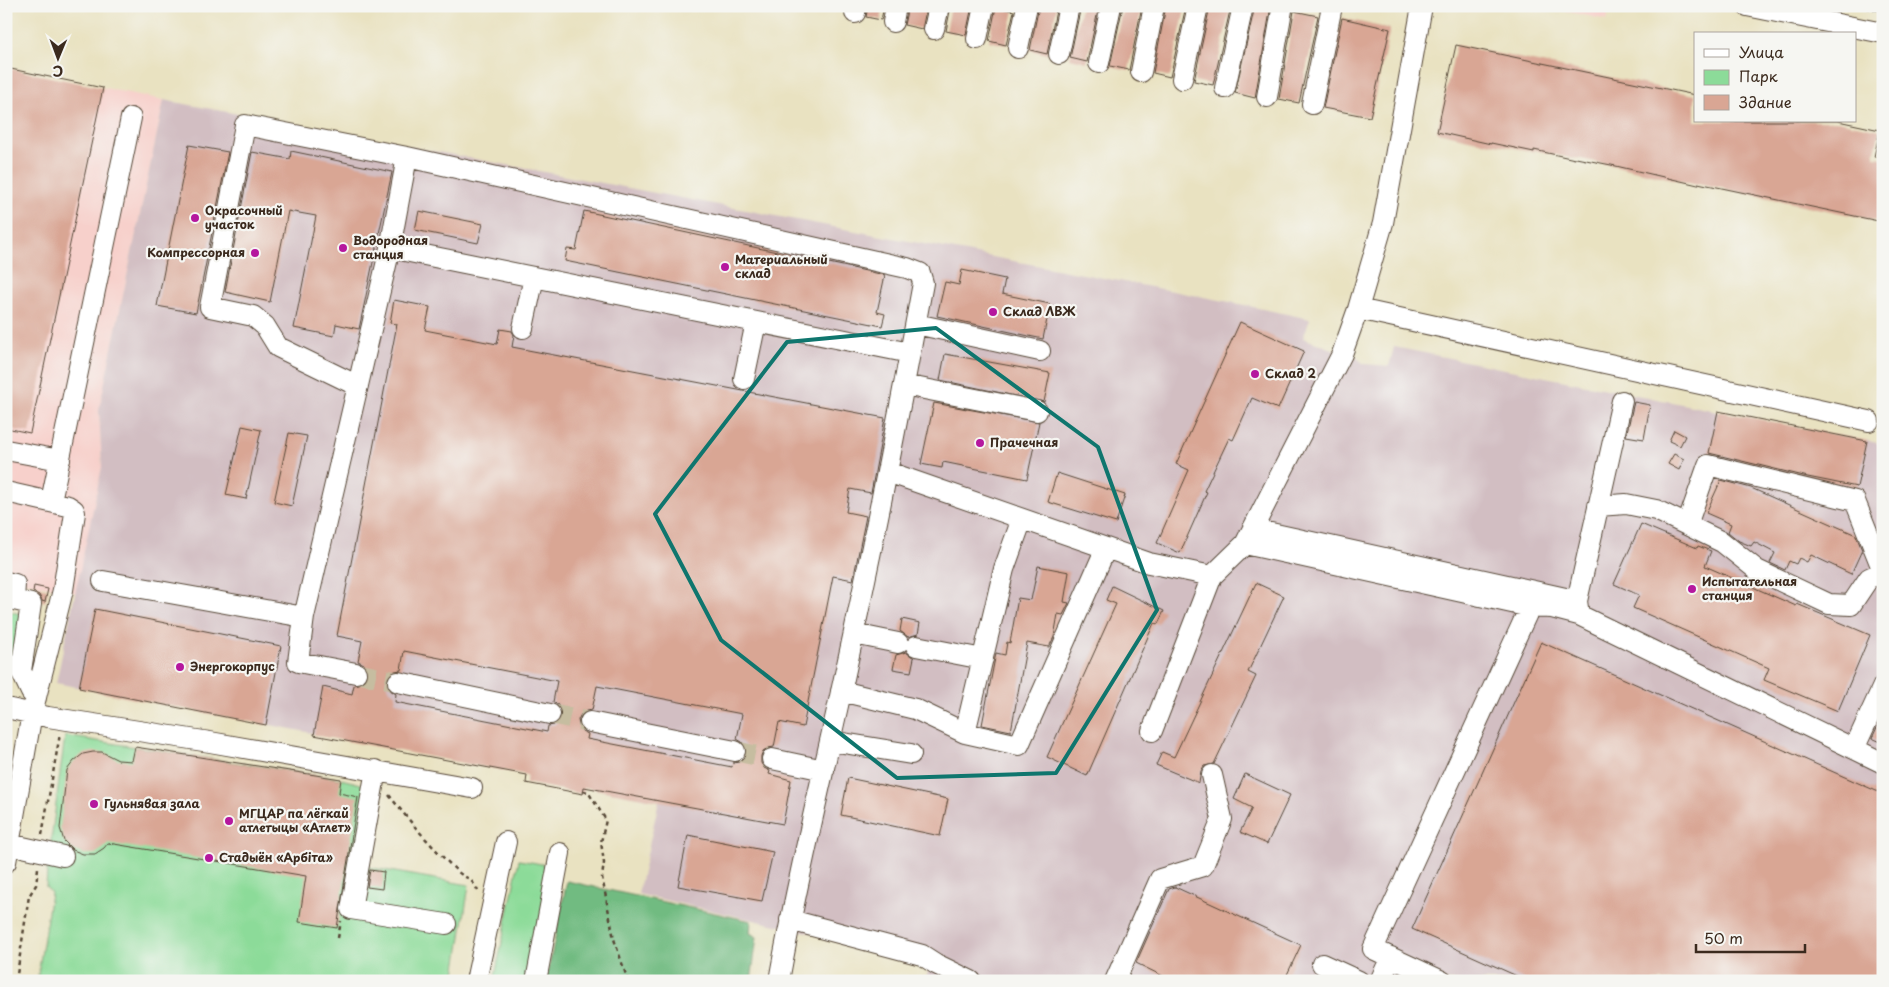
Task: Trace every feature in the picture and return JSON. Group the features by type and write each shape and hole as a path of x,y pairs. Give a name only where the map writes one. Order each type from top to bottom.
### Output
{"street":[{"path":"934,29 939,6"},
{"path":"978,38 984,6"},
{"path":"1018,48 1026,6"},
{"path":"1059,54 1069,6"},
{"path":"1099,63 1111,6"},
{"path":"1142,72 1154,6"},
{"path":"1182,79 1198,6"},
{"path":"1225,88 1243,6"},
{"path":"1312,104 1332,6"},
{"path":"1152,732 1212,576 1249,536 1342,354 1358,309 1383,223 1422,6"},
{"path":"1747,6 1883,33"},
{"path":"1267,96 1282,10"},
{"path":"51,502 131,118"},
{"path":"358,386 278,347 265,326 252,316 210,307 245,125 407,157 907,268 920,273 923,283 888,472 842,691 790,920 779,981"},
{"path":"356,673 298,662 304,617 390,248 407,157"},
{"path":"390,248 910,353"},
{"path":"523,328 534,277"},
{"path":"1358,309 1869,420"},
{"path":"744,379 756,322"},
{"path":"916,324 1040,351"},
{"path":"904,385 1037,411"},
{"path":"1578,608 1598,506 1622,401"},
{"path":"6,450 60,460"},
{"path":"1598,506 1626,504 1656,510 1722,542 1757,570 1829,604 1851,605 1869,578 1883,572 1855,501 1708,465 1687,525"},
{"path":"888,472 1149,563 1212,576"},
{"path":"6,492 68,506 75,513 63,590 34,705 14,770 8,853 64,856"},
{"path":"965,733 1004,569 1022,519"},
{"path":"1249,536 1530,607 1578,608"},
{"path":"1249,536 1578,608 1883,763"},
{"path":"842,691 915,709 965,733 1020,745 1106,548"},
{"path":"103,581 304,617"},
{"path":"6,582 15,584 14,600 31,604 14,670 31,692 34,705"},
{"path":"1442,981 1373,949 1530,607"},
{"path":"854,634 983,659"},
{"path":"398,682 550,714"},
{"path":"1854,749 1883,686"},
{"path":"6,708 34,705 374,777 472,788"},
{"path":"590,722 735,751"},
{"path":"830,741 911,754"},
{"path":"772,759 824,770"},
{"path":"1115,981 1160,879 1204,866 1222,819 1212,774"},
{"path":"374,777 351,909 446,924"},
{"path":"476,981 506,842"},
{"path":"536,981 560,853"},
{"path":"790,920 922,955 971,981"},
{"path":"1380,981 1391,957"},
{"path":"1322,964 1359,981"}],"path":[{"path":"1858,6 1883,11"},
{"path":"374,777 404,814 458,872 472,879 478,892 492,910"},
{"path":"584,791 588,792 606,820 601,842 604,862 602,877 614,939 628,981"}],"highlighted area":[{"path":"936,328 1098,447 1157,610 1056,773 897,778 721,640 655,514 787,342"}],"shaded area":[{"path":"1542,6 1610,6 1607,20"},
{"path":"6,68 164,100 99,410 102,467 76,593 6,578"},
{"path":"164,100 1230,302 1310,319 1303,338 1357,358 1364,364 1389,366 1394,347 1883,444 1883,981 926,981 929,965 807,932 638,894 659,801 584,787 583,794 526,783 527,775 56,683 102,467 99,410"}],"green space":[{"path":"6,611 26,615 17,658 6,657"},
{"name":"Стадыён «Арбіта»","path":"65,736 341,779 381,789 367,867 469,885 454,981 37,981 51,893 46,887 47,871"},
{"path":"519,860 553,866 530,981 494,981"},
{"path":"567,881 751,921 750,933 757,937 751,981 546,981"}],"building":[{"path":"868,6 884,6 881,20 866,17"},
{"path":"908,6 927,6 922,29 904,25"},
{"path":"951,6 972,6 966,35 946,31"},
{"path":"1039,6 1057,6 1047,54 1030,50"},
{"path":"1081,6 1099,6 1087,62 1070,58"},
{"path":"1123,6 1142,6 1129,70 1110,66"},
{"path":"1166,6 1186,6 1170,77 1153,73"},
{"path":"1210,6 1231,6 1213,85 1194,81"},
{"path":"1255,6 1271,6 1255,98 1235,93"},
{"path":"996,7 1014,11 1006,45 989,41"},
{"path":"1294,11 1318,16 1299,103 1279,99"},
{"path":"1342,18 1390,29 1370,117 1323,108"},
{"path":"1456,45 1694,95 1694,122 1843,122 1880,130 1874,157 1883,158 1883,222 1698,183 1698,185 1616,166 1534,150 1534,152 1491,144 1437,132"},
{"path":"6,68 103,88 30,433 6,428"},
{"name":"Окрасочный участок","path":"189,145 228,152 196,313 157,306"},
{"path":"291,151 392,172 359,329 336,324 334,336 294,328 316,216 288,211 270,302 225,292 252,152 290,159"},
{"path":"419,211 483,224 478,243 415,230"},
{"name":"Материальный склад","path":"584,211 885,275 877,312 885,314 882,326 565,261 567,249 576,250"},
{"name":"Склад ЛВЖ","path":"962,270 1005,279 1002,294 1050,304 1043,339 937,316 945,282 959,285"},
{"path":"394,300 430,307 425,330 497,344 500,329 512,331 514,335 512,347 885,418 871,493 850,489 846,512 866,516 853,580 833,576 803,727 779,722 774,747 763,751 761,756 761,763 764,768 770,771 769,774 791,780 783,824 584,787 583,794 526,783 527,775 314,735 323,687 352,694 354,685 365,681 368,675 364,664 358,661 362,641 337,636 397,324 390,323","holes":["404,651 557,681 553,702 561,710 561,717 554,725 548,726 547,732 395,702 396,694 387,686 386,680 390,674 401,670","597,686 742,714 737,739 746,747 746,754 739,762 733,763 732,767 587,739 588,734 582,731 578,720 581,714 592,710"]},
{"name":"Склад 2","path":"1240,322 1304,351 1278,409 1252,398 1233,440 1229,438 1204,491 1207,492 1180,553 1157,543 1189,470 1176,464"},
{"path":"945,354 1050,373 1044,402 940,380"},
{"path":"1634,402 1650,405 1644,439 1626,436"},
{"name":"Прачечная","path":"934,403 1039,422 1027,479 943,462 942,468 921,464"},
{"path":"1718,411 1867,441 1857,487 1709,453"},
{"path":"242,426 261,430 246,499 226,495"},
{"path":"1674,430 1685,436 1680,446 1669,441"},
{"path":"289,433 307,436 292,506 274,502"},
{"path":"1674,454 1684,459 1679,470 1668,464"},
{"path":"1057,473 1125,495 1116,523 1048,502"},
{"path":"1721,480 1751,488 1856,535 1862,550 1851,574 1811,555 1807,562 1799,558 1796,564 1789,561 1785,570 1770,563 1775,553 1754,542 1751,546 1739,541 1728,532 1731,524 1706,513"},
{"path":"1641,524 1697,548 1698,546 1711,551 1705,566 1796,606 1797,604 1870,635 1838,711 1764,680 1769,668 1633,608 1639,595 1614,584"},
{"path":"1038,566 1069,572 1064,602 1069,603 1063,615 1058,614 1054,637 1049,647 1027,643 1011,731 982,725 996,653 1005,655 1007,642 1010,643 1018,598 1031,600"},
{"path":"1256,583 1284,596 1248,672 1256,676 1214,764 1204,766 1199,783 1156,765 1162,752 1174,757"},
{"path":"34,586 48,589 45,602 42,601 39,595 33,592"},
{"path":"1112,586 1164,611 1158,624 1154,623 1087,776 1047,757 1116,604 1106,600"},
{"name":"Энергокорпус","path":"95,609 281,646 266,725 79,688"},
{"path":"902,619 920,623 918,634 908,637 900,631"},
{"path":"1541,642 1883,794 1883,981 1528,981 1412,929"},
{"path":"906,652 914,658 911,672 893,669 896,655"},
{"path":"1883,715 1883,743 1872,738"},
{"path":"135,747 341,779 339,793 358,797 337,928 299,922 306,876 108,843 95,854 83,854 73,850 64,841 60,828 67,770 83,754 93,752 102,752 118,760 132,761"},
{"path":"1245,774 1290,795 1267,844 1240,832 1252,808 1234,799"},
{"path":"848,778 948,799 940,836 841,815"},
{"path":"688,835 773,852 762,901 678,886"},
{"path":"370,870 384,872 382,889 367,887"},
{"path":"1175,887 1301,945 1284,981 1173,981 1136,963 1169,889"}],"tunnel":[{"path":"356,673 398,682"},
{"path":"550,714 590,722"},
{"path":"735,751 772,759"}],"place":[{"name":"Окрасочный участок","path":"195,218"},
{"name":"Водородная станция","path":"343,248"},
{"name":"Компрессорная","path":"255,253"},
{"name":"Материальный склад","path":"725,267"},
{"name":"Склад ЛВЖ","path":"993,312"},
{"name":"Склад 2","path":"1255,374"},
{"name":"Прачечная","path":"980,443"},
{"name":"Испытательная станция","path":"1692,589"},
{"name":"Энергокорпус","path":"180,667"},
{"name":"Гульнявая зала","path":"94,804"},
{"name":"МГЦАР па лёгкай атлетыцы «Атлет»","path":"229,821"},
{"name":"Стадыён «Арбіта»","path":"209,858"}]}
